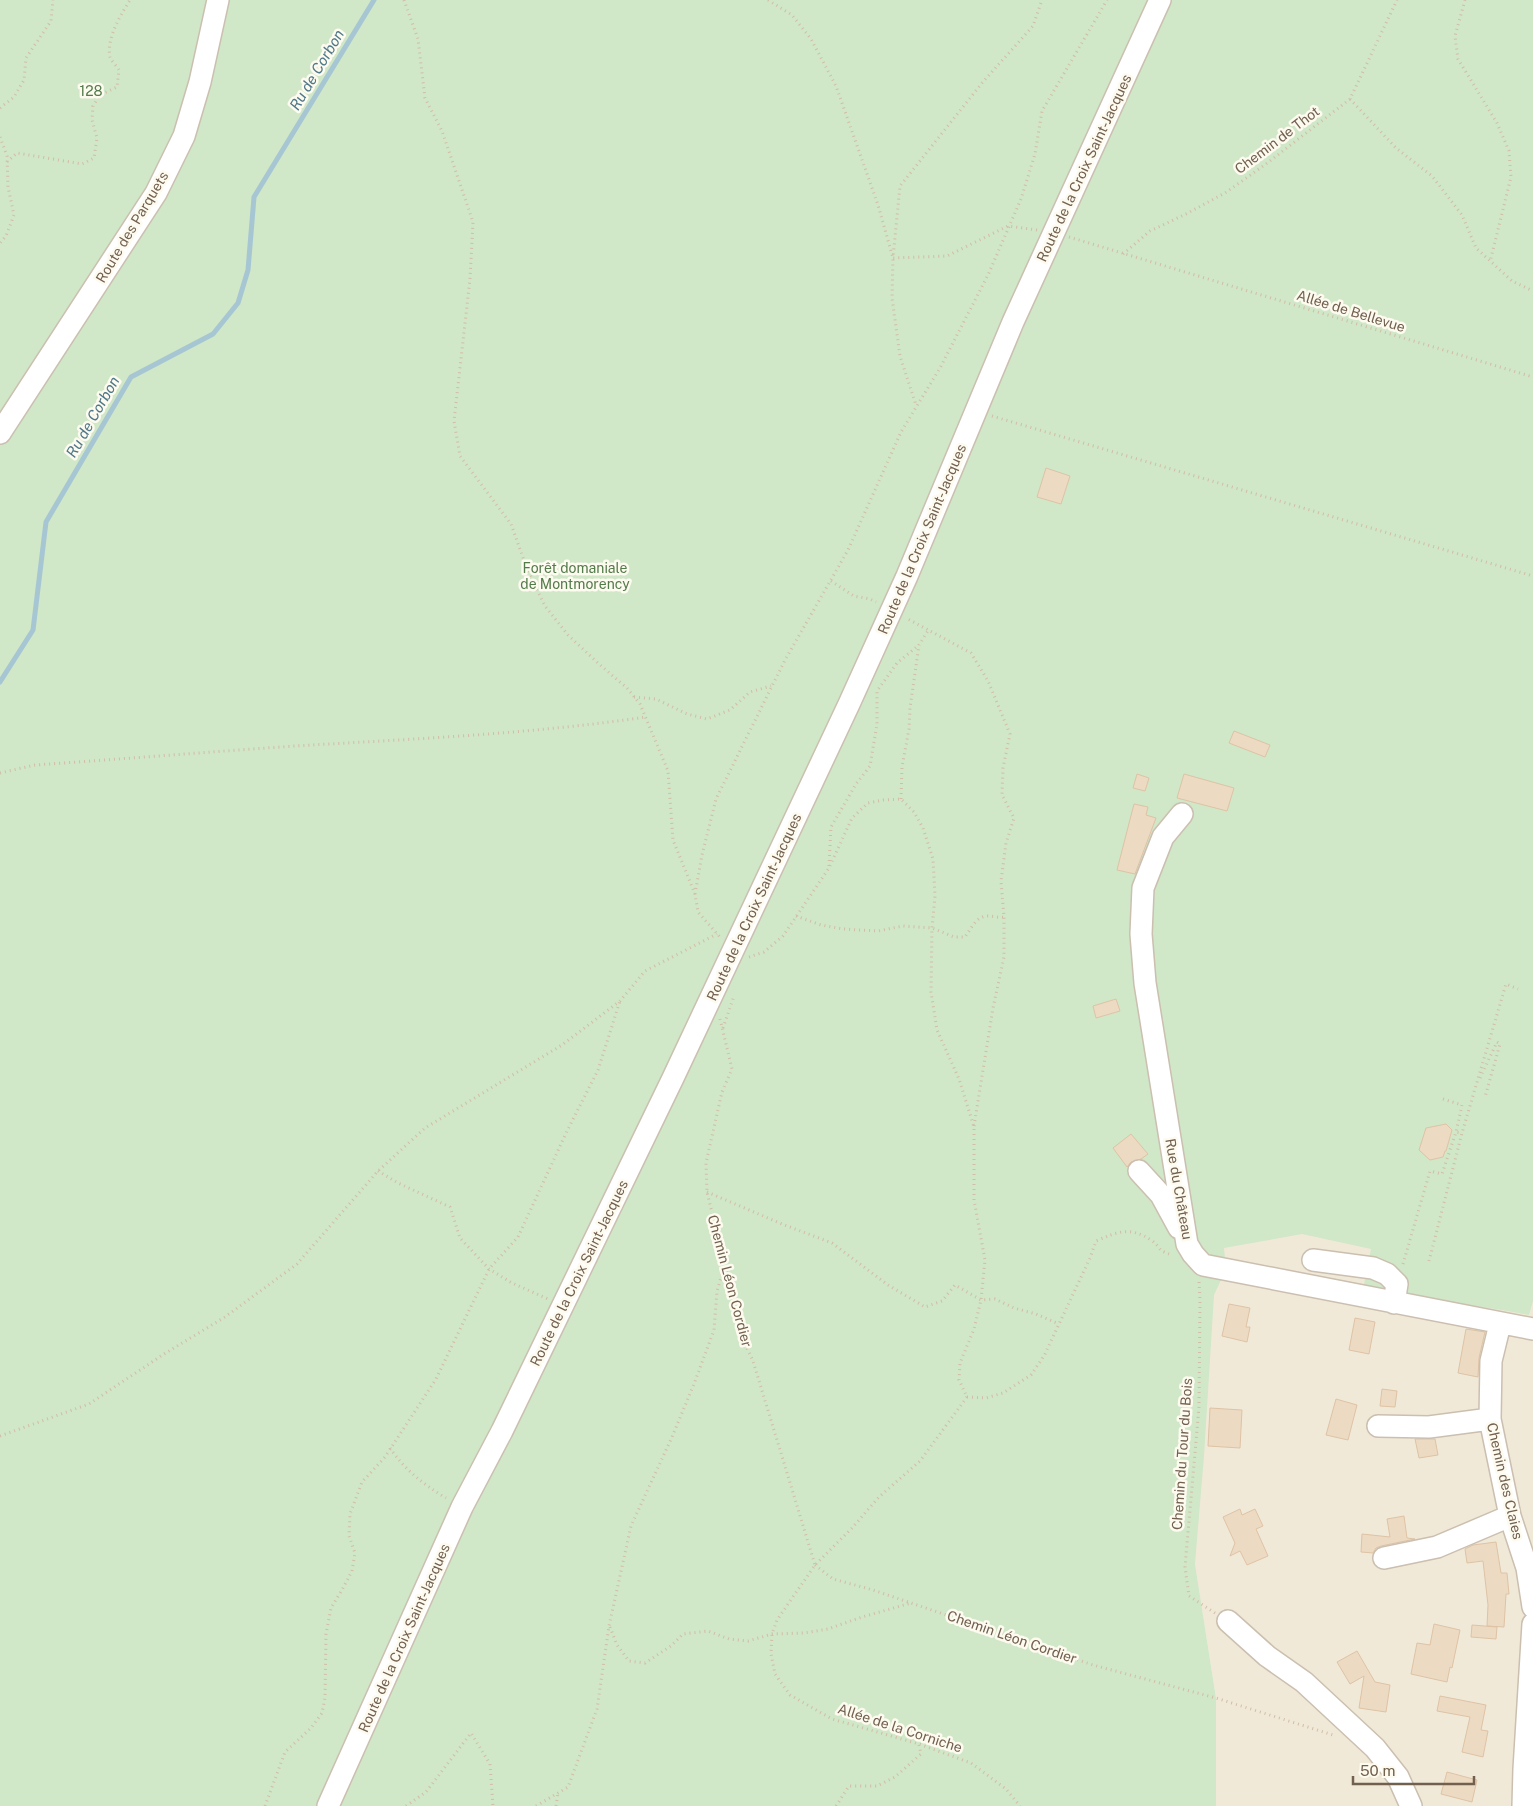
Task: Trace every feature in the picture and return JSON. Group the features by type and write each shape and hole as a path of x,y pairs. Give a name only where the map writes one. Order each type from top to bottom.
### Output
{"street":[{"name":"Route des Parquets","path":"0,433 156,193 184,136 200,82 218,0"},
{"name":"Route de la Croix Saint-Jacques","path":"328,1806 462,1507 502,1431 714,993 740,958 892,610 1013,322 1160,0"},
{"name":"Rue du Château","path":"1182,814 1163,838 1143,888 1141,934 1144,983 1183,1250 1193,1254 1203,1265 1396,1293 1500,1324 1533,1329"},
{"path":"1139,1171 1161,1195 1183,1250"},
{"path":"1312,1260 1373,1268 1387,1274 1396,1293"},
{"name":"Chemin des Claies","path":"1500,1324 1491,1361 1490,1419 1510,1516 1530,1568 1533,1607"},
{"path":"1378,1426 1429,1427 1490,1419"},
{"path":"1384,1558 1437,1547 1510,1516"},
{"path":"1228,1621 1267,1656 1304,1682 1374,1748 1398,1778 1410,1806"},
{"path":"1524,1806 1524,1769 1533,1624"}],"path":[{"path":"0,108 14,97 24,80 26,58 51,21 53,0"},
{"path":"7,162 18,153 82,164 94,158 97,138 92,120 93,106 100,95 117,87 120,70 110,57 112,34 130,0"},
{"path":"404,0 418,39 425,98 442,131 472,222 470,279 454,421 460,456 511,524 527,568 545,606 568,635 627,688 646,717 668,771 673,840 695,894 698,912 740,958 764,952 784,936 829,868 852,818 868,803 901,799"},
{"path":"768,0 792,15 811,39 836,86 878,205 893,258"},
{"path":"916,406 900,356 892,298 893,258 900,186 982,83 1033,26 1042,0"},
{"path":"695,894 702,855 716,799 785,660 848,550 902,432 940,368 984,284 1021,199 1035,154 1042,111 1107,0"},
{"name":"Chemin de Thot","path":"1123,254 1150,231 1225,193 1350,99 1396,0"},
{"path":"1465,0 1455,36 1458,59 1497,123 1509,151 1511,177 1490,262"},
{"path":"1350,99 1396,148 1432,176 1462,215 1476,248 1512,281 1533,291"},
{"path":"0,136 7,162 8,187 14,214 6,236 0,243"},
{"path":"893,258 947,256 1008,226"},
{"name":"Allée de Bellevue","path":"1008,226 1054,232 1533,377"},
{"path":"976,411 1533,576"},
{"path":"831,581 854,596 870,599 972,653 988,681 1010,734 1003,768 1002,795 1014,818 1006,843 1001,881 1004,917 1004,957 993,1008 974,1126 974,1200 985,1260 981,1300 974,1329 960,1363 959,1380 967,1397 986,1398 1003,1393 1030,1375 1044,1356 1090,1258 1096,1241 1118,1231 1136,1233 1152,1241 1162,1252 1183,1250"},
{"path":"829,868 831,827 856,784 870,766 876,724 877,691 897,663 919,645 928,630"},
{"path":"919,645 909,729 902,767 901,799 914,812 923,828 933,860 935,896 932,928 931,992 937,1030 959,1079 974,1126"},
{"path":"634,697 656,699 687,714 707,719 730,710 750,692 772,686"},
{"path":"0,773 35,765 294,746 453,737 604,723 646,717"},
{"path":"796,916 821,925 843,929 878,931 903,926 932,928 954,937 965,937 977,919 987,916 1004,917"},
{"path":"0,1436 89,1404 164,1354 225,1317 297,1264 378,1171 425,1128 562,1045 620,1001 645,971 717,934"},
{"path":"740,958 753,956"},
{"path":"1430,1261 1462,1133 1506,984 1518,989"},
{"path":"723,1029 736,989"},
{"name":"Chemin Léon Cordier","path":"714,993 732,1070 722,1092 706,1163 707,1192 743,1340 753,1361 815,1565 833,1579 912,1602 1093,1665 1216,1698 1337,1736"},
{"path":"265,1806 285,1752 311,1728 322,1713 325,1698 326,1634 331,1608 352,1571 354,1552 350,1536 350,1514 362,1482 390,1448 436,1379 489,1269 518,1237 566,1131 598,1070 620,1001"},
{"path":"1476,1088 1497,1042 1500,1044 1485,1098"},
{"path":"1396,1293 1430,1171 1442,1174 1456,1132 1462,1105 1443,1100"},
{"path":"1456,1132 1462,1133"},
{"path":"378,1171 398,1184 450,1207 460,1238 489,1269 512,1283 563,1305"},
{"path":"707,1192 832,1243 888,1285 925,1307 942,1301 955,1285 981,1300 995,1299 1059,1324"},
{"path":"536,1806 568,1787 597,1709 610,1626 631,1526 672,1437 714,1330 716,1292 724,1266"},
{"name":"Chemin du Tour du Bois","path":"1198,1280 1200,1300 1199,1407 1184,1567 1189,1596 1228,1621"},
{"name":"Allée de la Corniche","path":"967,1397 920,1461 879,1497 852,1528 815,1565 777,1620 772,1634 771,1654 775,1674 790,1695 832,1719 919,1744 971,1764 1006,1789 1020,1806"},
{"path":"390,1448 401,1464 425,1485 462,1507"},
{"path":"610,1626 617,1645 629,1661 645,1664 671,1646 684,1634 708,1631 729,1639 748,1641 772,1634 804,1633 828,1629 912,1602"},
{"path":"406,1806 426,1792 471,1733 490,1764 493,1806"},
{"path":"836,1806 849,1786 876,1786 895,1777 921,1754 919,1744"},
{"path":"556,1806 558,1793"}],"shaded area":[{"path":"1146,731 1533,842 1533,1806 1216,1806 1216,1698 1188,1521"}],"green space":[{"name":"Forêt domaniale de Montmorency","path":"0,0 1533,0 1533,1301 1529,1315 1363,1289 1371,1249 1302,1234 1224,1248 1226,1269 1214,1295 1195,1564 1216,1698 1216,1806 0,1806"}],"building":[{"path":"1046,468 1070,476 1061,504 1037,497"},
{"path":"1234,731 1270,745 1265,757 1229,743"},
{"path":"1137,774 1149,778 1145,791 1133,788"},
{"path":"1184,774 1234,788 1227,811 1177,798"},
{"path":"1134,804 1148,807 1146,815 1156,818 1135,874 1117,870"},
{"path":"1116,999 1120,1011 1096,1018 1093,1006"},
{"path":"1446,1124 1452,1130 1446,1151 1443,1157 1430,1160 1419,1150 1426,1128"},
{"path":"1131,1134 1148,1154 1141,1159 1131,1162 1127,1167 1113,1148"},
{"path":"1229,1304 1250,1308 1246,1327 1250,1327 1247,1342 1222,1336"},
{"path":"1355,1318 1375,1322 1369,1354 1349,1350"},
{"path":"1466,1329 1485,1332 1479,1358 1478,1377 1458,1373"},
{"path":"1382,1389 1397,1391 1395,1407 1380,1406"},
{"path":"1336,1399 1357,1405 1348,1440 1326,1435"},
{"path":"1210,1408 1242,1410 1240,1448 1208,1446"},
{"path":"1415,1439 1435,1439 1438,1455 1419,1458"},
{"path":"1240,1509 1242,1515 1255,1509 1263,1526 1256,1529 1268,1556 1247,1565 1240,1551 1230,1556 1235,1543 1223,1517"},
{"path":"1404,1516 1407,1538 1415,1539 1381,1546 1376,1548 1373,1553 1361,1552 1362,1534 1390,1537 1387,1519"},
{"path":"1496,1542 1501,1573 1507,1573 1509,1594 1506,1594 1504,1627 1487,1626 1488,1605 1483,1561 1467,1563 1465,1549 1473,1545"},
{"path":"1434,1624 1460,1630 1447,1682 1411,1674 1417,1643 1430,1645"},
{"path":"1472,1625 1497,1627 1496,1639 1471,1637"},
{"path":"1357,1651 1375,1682 1390,1685 1386,1712 1359,1708 1364,1676 1350,1684 1337,1662"},
{"path":"1440,1696 1486,1705 1481,1730 1488,1731 1483,1757 1462,1752 1470,1717 1437,1711"},
{"path":"1447,1772 1477,1780 1472,1802 1441,1794"}],"waterway":[{"name":"Ru de Corbon","path":"0,682 33,630 46,522 131,377 213,334 238,303 248,270 254,197 374,0"}],"park label":[{"name":"128","path":"91,91"}]}
